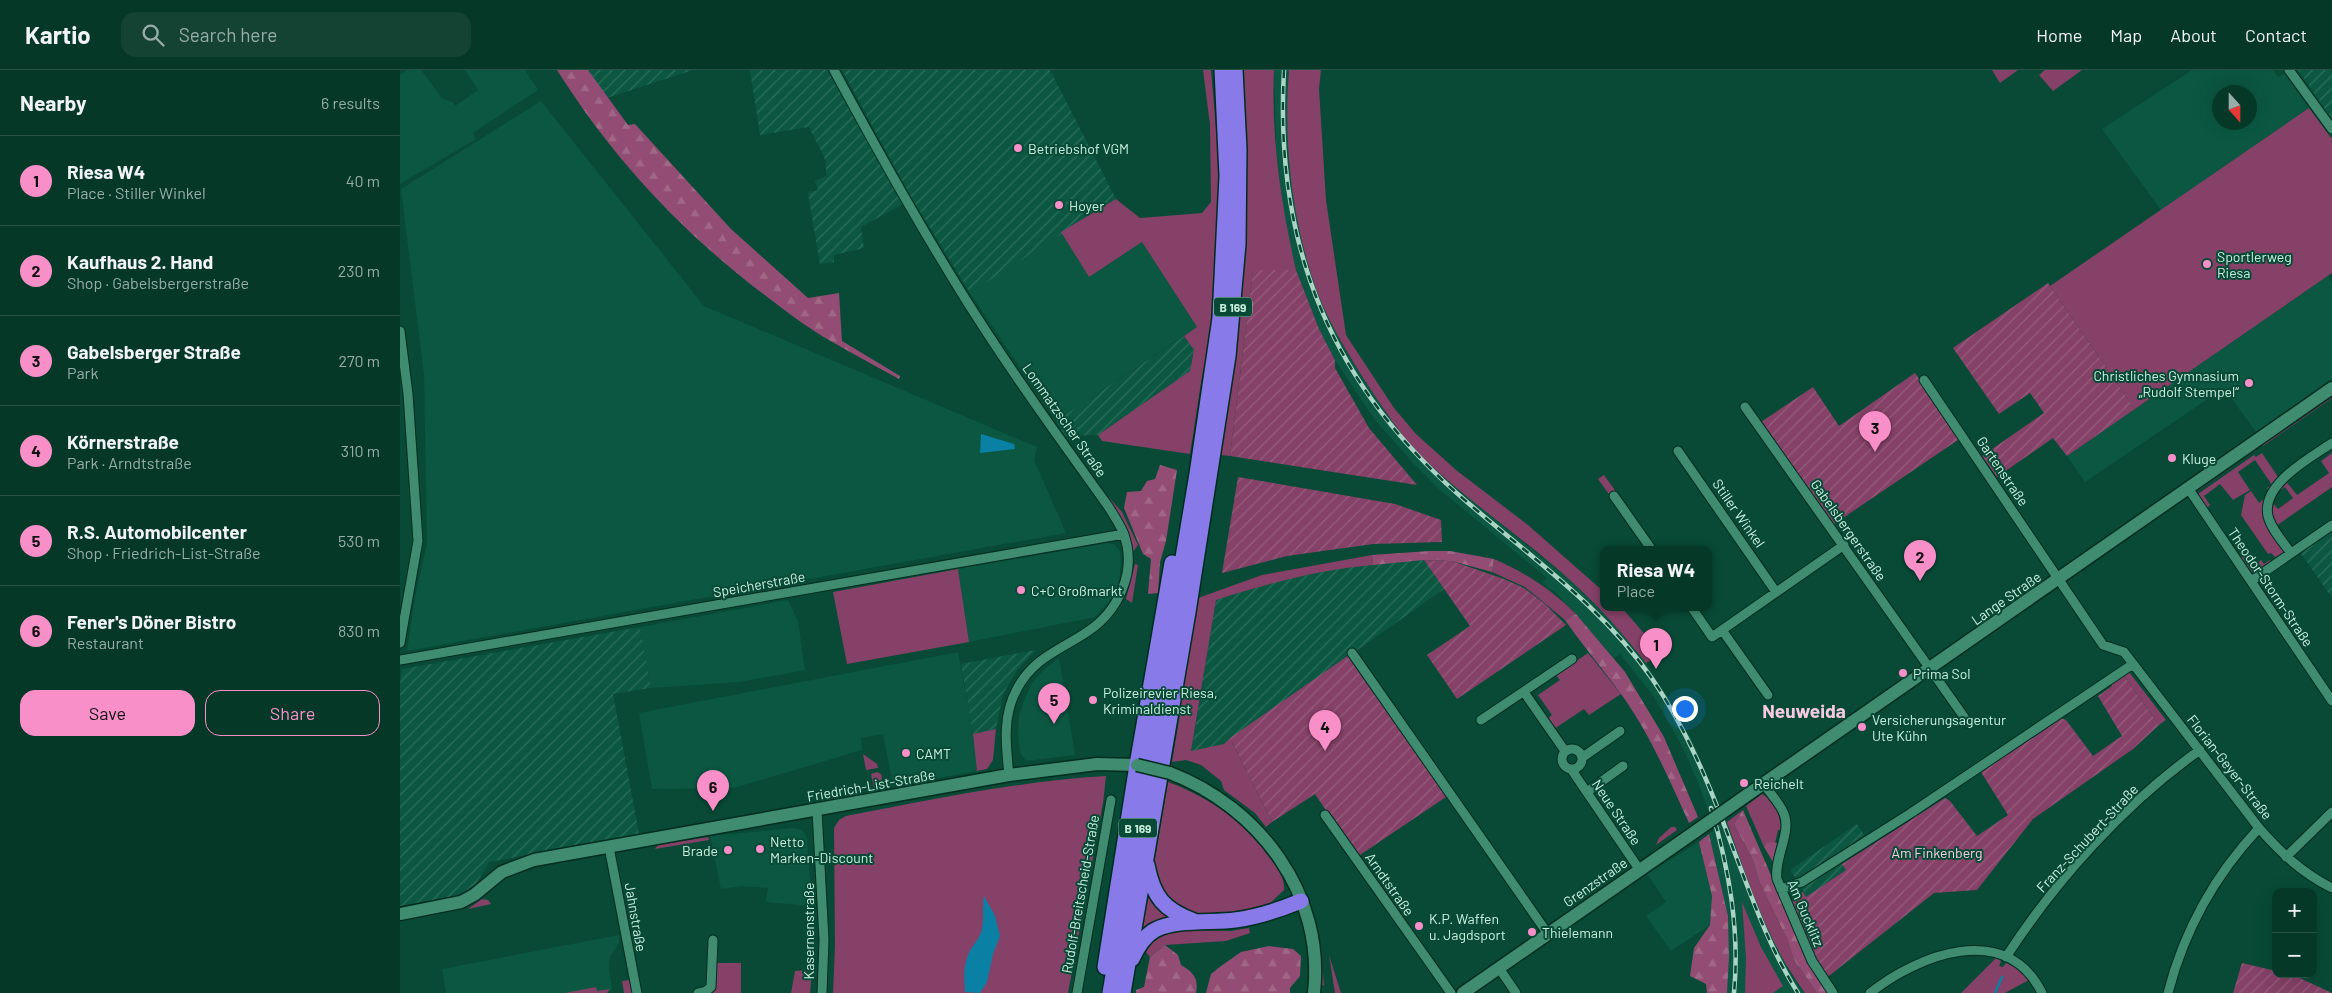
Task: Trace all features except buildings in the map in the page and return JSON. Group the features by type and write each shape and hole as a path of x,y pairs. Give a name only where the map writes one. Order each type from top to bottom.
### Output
{"highway":[{"name":"B 169","path":"1110,993 1212,382 1224,279 1227,176 1222,70"},
{"name":"B 169","path":"1123,993 1209,479 1232,321 1238,244 1239,177 1235,70"},
{"path":"1105,993 1105,962 1137,765 1179,534 1191,513"},
{"path":"1146,858 1150,877 1158,898 1167,908 1194,921"},
{"path":"1127,970 1144,938 1156,929 1194,921 1233,920 1257,916 1301,901"}],"street":[{"name":"Lommatzscher Straße","path":"834,70 909,206 967,301 1108,506 1124,534 1128,557 1126,578 1118,601 1085,634 1041,659 1026,674 1017,688 1008,716 1006,732 1010,775"},
{"path":"2289,70 2332,129"},
{"path":"400,331 408,404 418,541 400,643"},
{"name":"Gartenstraße","path":"1924,380 2103,645 2119,649"},
{"name":"Lange Straße","path":"1696,831 2332,388"},
{"name":"Gabelsbergerstraße","path":"1745,407 1969,724"},
{"path":"2291,553 2270,522 2268,510 2270,501 2285,476 2332,443"},
{"name":"Stiller Winkel","path":"1678,450 1776,592"},
{"name":"Theodor-Storm-Straße","path":"2188,488 2332,701"},
{"path":"1614,496 1649,546"},
{"path":"2251,581 2332,525"},
{"name":"Speicherstraße","path":"400,660 1124,534"},
{"path":"1694,611 1712,637 1844,545"},
{"path":"1722,630 1768,695"},
{"name":"Florian-Geyer-Straße","path":"2119,649 2133,664 2259,828 2286,857 2307,875 2332,888"},
{"path":"1352,653 1548,934"},
{"path":"1481,720 1572,659"},
{"path":"1781,889 1802,882 1911,813 2133,664"},
{"path":"1524,692 1565,751"},
{"path":"1583,757 1620,731"},
{"path":"1574,748 1580,751 1583,757 1581,765 1572,769 1563,764 1562,758 1565,751 1574,748"},
{"name":"Franz-Schubert-Straße","path":"2006,956 2049,896 2091,849 2143,797 2200,750"},
{"name":"Friedrich-List-Straße","path":"400,914 461,902 474,895 502,872 514,866 609,847 1010,775 1097,764 1137,765 1170,773 1211,792 1242,814 1280,857 1301,901 1312,944 1314,993"},
{"path":"1587,792 1623,766"},
{"name":"Neue Straße","path":"1572,769 1639,870"},
{"name":"Am Gucklitz","path":"1764,784 1786,817 1785,831 1776,869 1781,889 1812,961 1833,993"},
{"name":"Rudolf-Breitscheid-Straße","path":"1077,993 1111,800"},
{"name":"Kasernenstraße","path":"817,810 824,932 822,993"},
{"path":"2286,857 2332,812"},
{"name":"Arndtstraße","path":"1325,815 1451,993"},
{"path":"2168,993 2185,940 2208,895 2224,870 2259,828"},
{"name":"Grenzstraße","path":"1463,993 1696,831"},
{"name":"Jahnstraße","path":"609,847 637,993"},
{"path":"698,993 706,991 711,987 712,940"},
{"path":"1870,993 1900,971 1940,955 1970,951 2006,956 2029,972 2042,993"},
{"path":"1498,968 1516,993"}],"shaded area":[{"path":"407,70 421,70 443,99 453,102 455,106 478,90 465,70 525,70 538,90 473,133 476,139 400,184 400,75"},
{"path":"588,70 693,70 607,98"},
{"path":"750,70 827,70 903,204 861,227 864,248 834,255 834,262 820,264 808,193 818,190 815,181 826,176 826,161 809,127 760,135"},
{"path":"842,70 1050,70 1116,199 970,293 910,195"},
{"path":"1274,70 1289,70 1288,148 1296,210 1309,267 1319,294 1347,353 1386,413 1420,455 1447,480 1571,581 1609,618 1646,663 1693,742 1727,822 1759,910 1793,978 1805,993 1727,993 1729,957 1728,916 1709,834 1715,830 1698,782 1682,746 1654,697 1620,654 1614,658 1557,594 1542,583 1547,578 1439,489 1375,420 1335,360 1319,329 1296,270 1283,211 1276,149"},
{"path":"2192,70 2273,70 2278,77 2284,73 2309,108 2161,210 2102,129"},
{"path":"2298,70 2332,70 2332,119"},
{"path":"541,101 704,306 1037,447 1034,460 1066,533 407,651 415,597 427,544 424,375 401,189"},
{"path":"1116,199 1062,232 1089,277 1142,242 1197,327 1056,421 970,293 1042,245 1003,211"},
{"name":"Christliches Gymnasium „Rudolf Stempel“","path":"2328,276 2332,282 2332,379 2256,432 2224,388 2085,482 2067,456"},
{"path":"1184,336 1194,350 1190,371 1098,435 1065,436 1056,421"},
{"path":"2332,530 2332,598 2300,552"},
{"path":"1108,543 1114,544 1120,551 1119,581 1112,598 1095,617 969,642 958,569"},
{"path":"1424,560 1444,589 1224,744 1191,752 1216,600 1279,580 1347,567"},
{"path":"788,600 798,621 805,670 740,682 651,688 640,627"},
{"path":"640,627 651,688 613,694 639,834 489,862 476,884 462,893 446,898 400,906 400,683 402,669"},
{"path":"1036,650 1018,669 1003,694 996,729 973,734 961,664"},
{"path":"958,652 973,734 977,771 893,786 883,734 861,738 862,750 734,788 652,789 639,713"},
{"path":"1059,658 1075,755 1026,761 1020,752 1019,715 1032,683"},
{"path":"1857,824 1864,835 1797,881 1790,870"},
{"name":"Netto Marken-Discount","path":"792,828 802,830 807,838 812,906 766,902 768,888 742,886 721,889 710,836"},
{"path":"1699,842 1712,896 1710,925 1671,951 1646,916 1666,902 1647,874"},
{"path":"1840,861 1846,870 1806,897 1801,886"},
{"path":"619,935 619,943 610,956 609,969 612,989 607,993 446,993 442,969"}],"green space":[{"path":"557,70 588,70 628,125 635,124 731,229 808,298 839,293 842,341 900,376 899,379 806,325 758,290 700,241 673,216 623,161 578,102"},
{"path":"1203,70 1211,70 1216,129 1219,134 1219,240 1209,361 1203,370 1190,454 1102,441 1098,435 1190,371 1194,350 1184,336 1197,327 1142,242 1089,277 1061,232 1116,199 1140,218 1202,213 1211,202 1210,125"},
{"path":"1242,70 1274,70 1274,121 1278,171 1296,270 1253,270 1230,456 1221,455 1244,270 1245,97"},
{"path":"1289,70 1321,70 1319,89 1326,200 1346,335 1394,408 1416,434 1456,470 1528,525 1600,588 1600,609 1554,566 1458,489 1421,456 1387,414 1341,342 1318,294 1302,240 1291,184 1287,98"},
{"path":"1992,70 2018,70 2000,83"},
{"path":"2045,70 2082,70 2053,91 2039,75"},
{"name":"Sportlerweg Riesa","path":"2309,108 2332,139 2332,273 2135,409 2050,286"},
{"path":"1253,270 1296,270 1319,329 1335,360 1335,368 1369,428 1417,485 1230,456"},
{"path":"2048,283 2135,409 2067,456 2053,438 1997,477 1982,456 2044,413 2030,393 1999,414 1953,348"},
{"path":"1915,373 1961,438 1834,524 1761,422 1813,387 1839,426"},
{"path":"2332,394 2332,398 2263,446 2261,443"},
{"path":"2262,453 2278,477 2270,491 2267,488 2272,485 2255,460 2238,472 2250,490 2233,500 2220,484 2204,496 2210,505 2207,508 2198,494 2254,455 2256,457"},
{"path":"2332,453 2332,487 2276,526 2272,521 2271,515 2272,502 2278,509 2293,498 2285,487 2281,490 2278,489 2285,480 2297,495 2329,473 2321,461"},
{"path":"2245,454 2247,456 2196,492 2195,490"},
{"path":"1160,465 1177,470 1166,541 1160,562 1158,593 1148,594 1151,559 1143,554 1124,508 1127,492 1141,491 1147,481 1155,479"},
{"path":"1604,475 1617,493 1611,497 1598,479"},
{"path":"1238,477 1395,504 1441,520 1442,542 1373,544 1287,556 1222,573"},
{"path":"1102,490 1122,512 1138,545 1132,553 1128,531"},
{"path":"2251,491 2259,503 2265,498 2284,549 2283,554 2275,557 2271,553 2268,554 2241,515 2245,495"},
{"path":"1450,551 1494,559 1492,572 1452,561 1424,560 1373,565 1372,555"},
{"path":"1372,555 1373,565 1333,570 1294,578 1216,600 1191,751 1224,744 1230,738 1272,822 1266,827 1255,813 1224,790 1221,781 1201,765 1186,760 1172,762 1180,714 1180,693 1198,598 1262,575"},
{"path":"2244,555 2252,567 2261,560 2264,564 2270,560 2272,563 2258,571 2251,572 2241,557"},
{"path":"1494,559 1538,582 1576,614 1565,620 1525,587 1492,572"},
{"path":"1424,560 1452,561 1524,588 1545,604 1566,625 1457,699 1427,655 1470,626"},
{"path":"1135,564 1138,565 1132,603 1126,599"},
{"path":"958,569 969,642 847,664 833,592"},
{"path":"1602,611 1625,611 1662,654 1646,663"},
{"path":"1576,614 1625,672 1664,737 1698,817 1689,823 1641,725 1621,694 1565,620"},
{"path":"1588,653 1621,694 1589,715 1584,709 1554,729 1547,719 1552,715 1538,695 1560,680 1556,675"},
{"path":"1349,655 1446,797 1357,857 1315,794 1272,822 1230,738"},
{"path":"2129,672 2166,720 2159,725 2123,674"},
{"name":"Am Finkenberg","path":"2123,674 2159,725 2133,749 2033,819 1977,890 1934,893 1825,979 1791,900 1803,892 1806,897 1846,870 1842,864 1945,798 1950,801 1977,836 2008,815 1981,772 2058,717 2066,720 2093,756 2122,736 2098,696 2112,686 2110,683"},
{"path":"996,729 993,760 987,769 977,771 973,734"},
{"path":"863,754 877,764 878,768 866,770"},
{"path":"877,772 881,774 884,788 874,789 871,774"},
{"path":"1106,776 1103,803 1068,993 833,993 835,946 834,828 839,820 846,816 975,792 1040,782"},
{"path":"1168,782 1198,795 1226,812 1261,845 1282,877 1284,886 1284,890 1268,905 1246,913 1197,915 1161,897 1154,864"},
{"path":"1762,794 1774,805 1780,819 1781,830 1778,830 1775,843 1766,843 1764,847 1746,806"},
{"path":"1743,810 1734,824 1753,860 1759,881 1787,939 1794,960 1817,993 1805,993 1780,953 1760,911 1727,822"},
{"path":"1743,810 1805,955 1828,993 1817,993 1794,960 1787,939 1759,881 1753,860 1734,824"},
{"path":"1671,827 1675,827 1677,830 1656,845 1659,838"},
{"path":"1709,834 1728,916 1729,957 1727,993 1707,993 1706,984 1690,976 1694,948 1710,925 1712,896 1699,842"},
{"path":"708,837 709,840 655,849 658,845"},
{"path":"1766,843 1777,843 1773,862 1764,847"},
{"path":"1146,883 1180,919 1136,945"},
{"path":"482,899 488,900 491,904 468,909"},
{"path":"1742,902 1761,947 1783,986 1773,993 1745,993 1746,958"},
{"path":"1315,925 1321,946 1324,986 1320,983"},
{"path":"1249,928 1250,933 1226,941 1165,945 1150,957 1144,950 1155,935 1179,930 1231,931"},
{"path":"1165,945 1178,955 1181,965 1189,970 1196,979 1196,993 1136,993 1136,990 1144,987 1150,957"},
{"path":"1269,946 1293,949 1301,956 1300,976 1290,988 1290,993 1206,993 1211,974 1221,966 1241,952"},
{"path":"1329,955 1341,993 1335,993"},
{"path":"1996,958 2001,961 1999,966 2003,967 2006,963 2019,970 2029,980 2005,993 1961,993"},
{"path":"716,963 741,963 741,993 713,993"},
{"path":"2242,963 2272,970 2272,978 2300,978 2332,993 2233,993"},
{"path":"812,970 810,993 791,993 795,971"},
{"path":"629,980 633,993 624,993 622,981"},
{"path":"596,987 597,991 610,989 607,993 565,993"}],"water":[{"path":"981,434 1014,444 1015,449 980,453"},
{"path":"984,896 995,916 1000,936 993,954 987,982 980,993 965,992 965,965 968,954 981,931"}],"waterway":[{"path":"1995,993 2002,977"}],"railway":[{"path":"1284,70 1283,135 1289,196 1302,254 1321,309 1347,361 1380,411 1420,458 1467,502 1542,564 1590,607 1612,629 1653,680 1677,719 1697,759 1761,920 1787,975 1798,993"},
{"path":"1711,808 1732,900 1735,946 1734,993"}],"place":[{"name":"Betriebshof VGM","path":"1018,148"},
{"name":"Hoyer","path":"1059,205"},
{"name":"Sportlerweg Riesa","path":"2207,264"},
{"name":"Christliches Gymnasium „Rudolf Stempel“","path":"2249,383"},
{"name":"Gabelsberger Straße","path":"1875,452"},
{"name":"Kluge","path":"2172,458"},
{"name":"Kaufhaus 2. Hand","path":"1920,581"},
{"name":"C+C Großmarkt","path":"1021,590"},
{"name":"Riesa W4","path":"1656,669"},
{"name":"Prima Sol","path":"1903,673"},
{"name":"Polizeirevier Riesa, Kriminaldienst","path":"1093,700"},
{"name":"R.S. Automobilcenter","path":"1054,724"},
{"name":"Versicherungsagentur Ute Kühn","path":"1862,727"},
{"name":"Körnerstraße","path":"1325,751"},
{"name":"CAMT","path":"906,753"},
{"name":"Reichelt","path":"1744,783"},
{"name":"Fener's Döner Bistro","path":"713,811"},
{"name":"Netto Marken-Discount","path":"760,849"},
{"name":"Brade","path":"728,850"},
{"name":"K.P. Waffen u. Jagdsport","path":"1419,926"},
{"name":"Thielemann","path":"1532,932"}],"district":[{"name":"Neuweida","path":"1804,710"}]}
